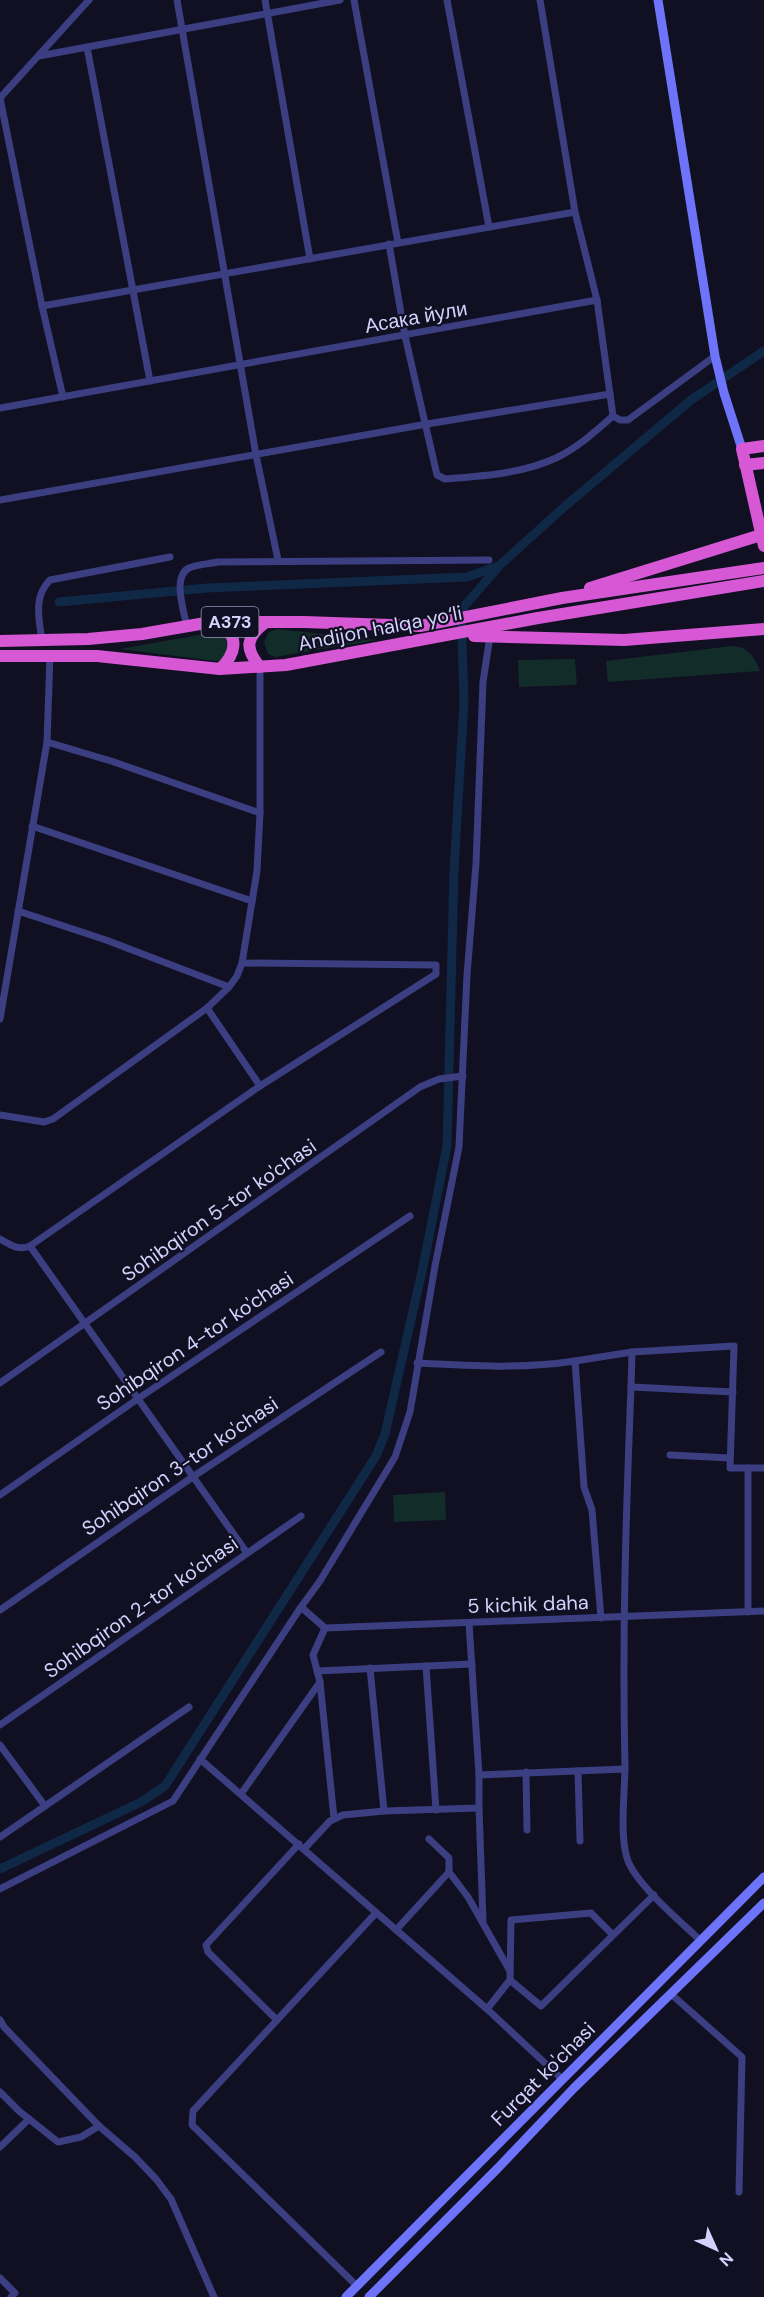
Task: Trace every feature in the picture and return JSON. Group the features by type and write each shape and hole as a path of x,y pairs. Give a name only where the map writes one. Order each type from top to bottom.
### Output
{"highway":[{"path":"562,598 624,577 763,541 742,449 764,446"},
{"path":"745,465 764,463"},
{"name":"Andijon halqa yo‘li","path":"0,641 42,641 131,635 222,622 420,626 562,598 764,568"},
{"name":"Andijon halqa yo‘li","path":"0,656 97,656 220,669 286,665 446,635 764,581"},
{"path":"220,669 232,654 234,646 228,629 222,622"},
{"path":"260,667 250,654 249,641 253,633 266,622"},
{"path":"446,635 624,640 764,629"}],"main road":[{"path":"658,0 716,360 742,449"},
{"name":"Furqat ko'chasi","path":"346,2297 764,1876"},
{"name":"Furqat ko'chasi","path":"369,2297 574,2088 764,1903"}],"street":[{"path":"63,397 0,98 89,0"},
{"path":"177,0 256,455 278,560"},
{"path":"265,0 310,259"},
{"path":"38,56 340,0"},
{"path":"354,0 398,243"},
{"path":"447,0 489,227"},
{"path":"540,0 575,212 597,300 613,416"},
{"path":"87,47 150,381"},
{"path":"42,306 575,212"},
{"path":"389,244 405,336 437,475 445,479 501,474 556,458 591,435 613,416"},
{"name":"Асака йули","path":"0,408 597,300"},
{"path":"613,416 620,420 628,420 716,360"},
{"path":"0,500 610,394"},
{"path":"42,641 37,609 41,589 50,580 170,557"},
{"path":"187,627 179,584 181,576 188,568 218,562 278,560 489,560"},
{"path":"0,1889 173,1802 320,1581 395,1457 410,1412 417,1363 459,1146 460,1076 476,864 483,682 490,636"},
{"path":"0,1019 47,742 50,656"},
{"path":"0,1115 44,1122 53,1119 207,1008 237,976 242,963 257,871 260,813 260,667"},
{"path":"47,742 111,761 260,813"},
{"path":"33,825 252,901"},
{"path":"18,911 106,940 229,987"},
{"path":"0,1239 14,1247 23,1249 30,1246 260,1086 436,974 436,965 242,963"},
{"path":"207,1008 260,1086"},
{"name":"Sohibqiron 5-tor ko'chasi","path":"0,1383 420,1087 439,1079 460,1076"},
{"name":"Sohibqiron 4-tor ko'chasi","path":"0,1495 139,1398 410,1216"},
{"path":"30,1246 247,1553"},
{"path":"417,1363 508,1367 545,1365 632,1352 734,1346 730,1468 764,1468"},
{"name":"Sohibqiron 3-tor ko'chasi","path":"0,1610 194,1476 381,1352"},
{"path":"632,1352 622,1678 624,1822 627,1857 631,1868 654,1895 701,1941"},
{"path":"575,1361 585,1487 592,1510 601,1618"},
{"path":"631,1387 733,1392"},
{"path":"670,1455 730,1458"},
{"path":"748,1468 748,1612"},
{"name":"Sohibqiron 2-tor ko'chasi","path":"0,1725 301,1516"},
{"path":"301,1607 325,1628 313,1655 320,1682 334,1818"},
{"name":"5 kichik daha","path":"325,1628 764,1611"},
{"path":"469,1623 479,1776 483,1923"},
{"path":"317,1671 472,1664"},
{"path":"426,1666 436,1810"},
{"path":"370,1668 384,1811"},
{"path":"241,1794 320,1682"},
{"path":"0,1837 189,1707"},
{"path":"0,1745 45,1806"},
{"path":"200,1759 487,2009 562,2079"},
{"path":"479,1776 625,1769"},
{"path":"578,1771 580,1841"},
{"path":"526,1772 527,1830"},
{"path":"277,2020 208,1952 206,1945 301,1847 334,1818 384,1811 479,1808"},
{"path":"396,1930 448,1872 449,1858 429,1839"},
{"path":"448,1872 468,1897 510,1971"},
{"path":"510,1980 541,2006 654,1895"},
{"path":"357,2286 192,2125 193,2111 376,1913"},
{"path":"487,2009 510,1980 511,1920 591,1913 612,1934"},
{"path":"671,1994 742,2057 739,2193"},
{"path":"0,2019 4,2027 99,2126 156,2179 171,2199 214,2297"},
{"path":"0,2092 58,2142 81,2137 99,2126"},
{"path":"0,2147 30,2119"},
{"path":"0,2277 15,2293 11,2297"}],"green space":[{"path":"277,629 377,640 275,657 268,654 264,642 269,632"},
{"path":"216,632 226,638 229,650 221,660 217,661 120,649"},
{"path":"732,646 747,650 760,671 608,682 606,661"},
{"path":"575,659 577,685 519,687 518,660"},
{"path":"445,1492 446,1520 394,1522 393,1495"}],"waterway":[{"path":"0,1869 141,1802 165,1786 376,1456 385,1434 423,1267 447,1146 454,870 464,702 461,610 500,565 563,508 691,400 764,351"},
{"path":"59,602 207,588 467,577 498,566"}]}
